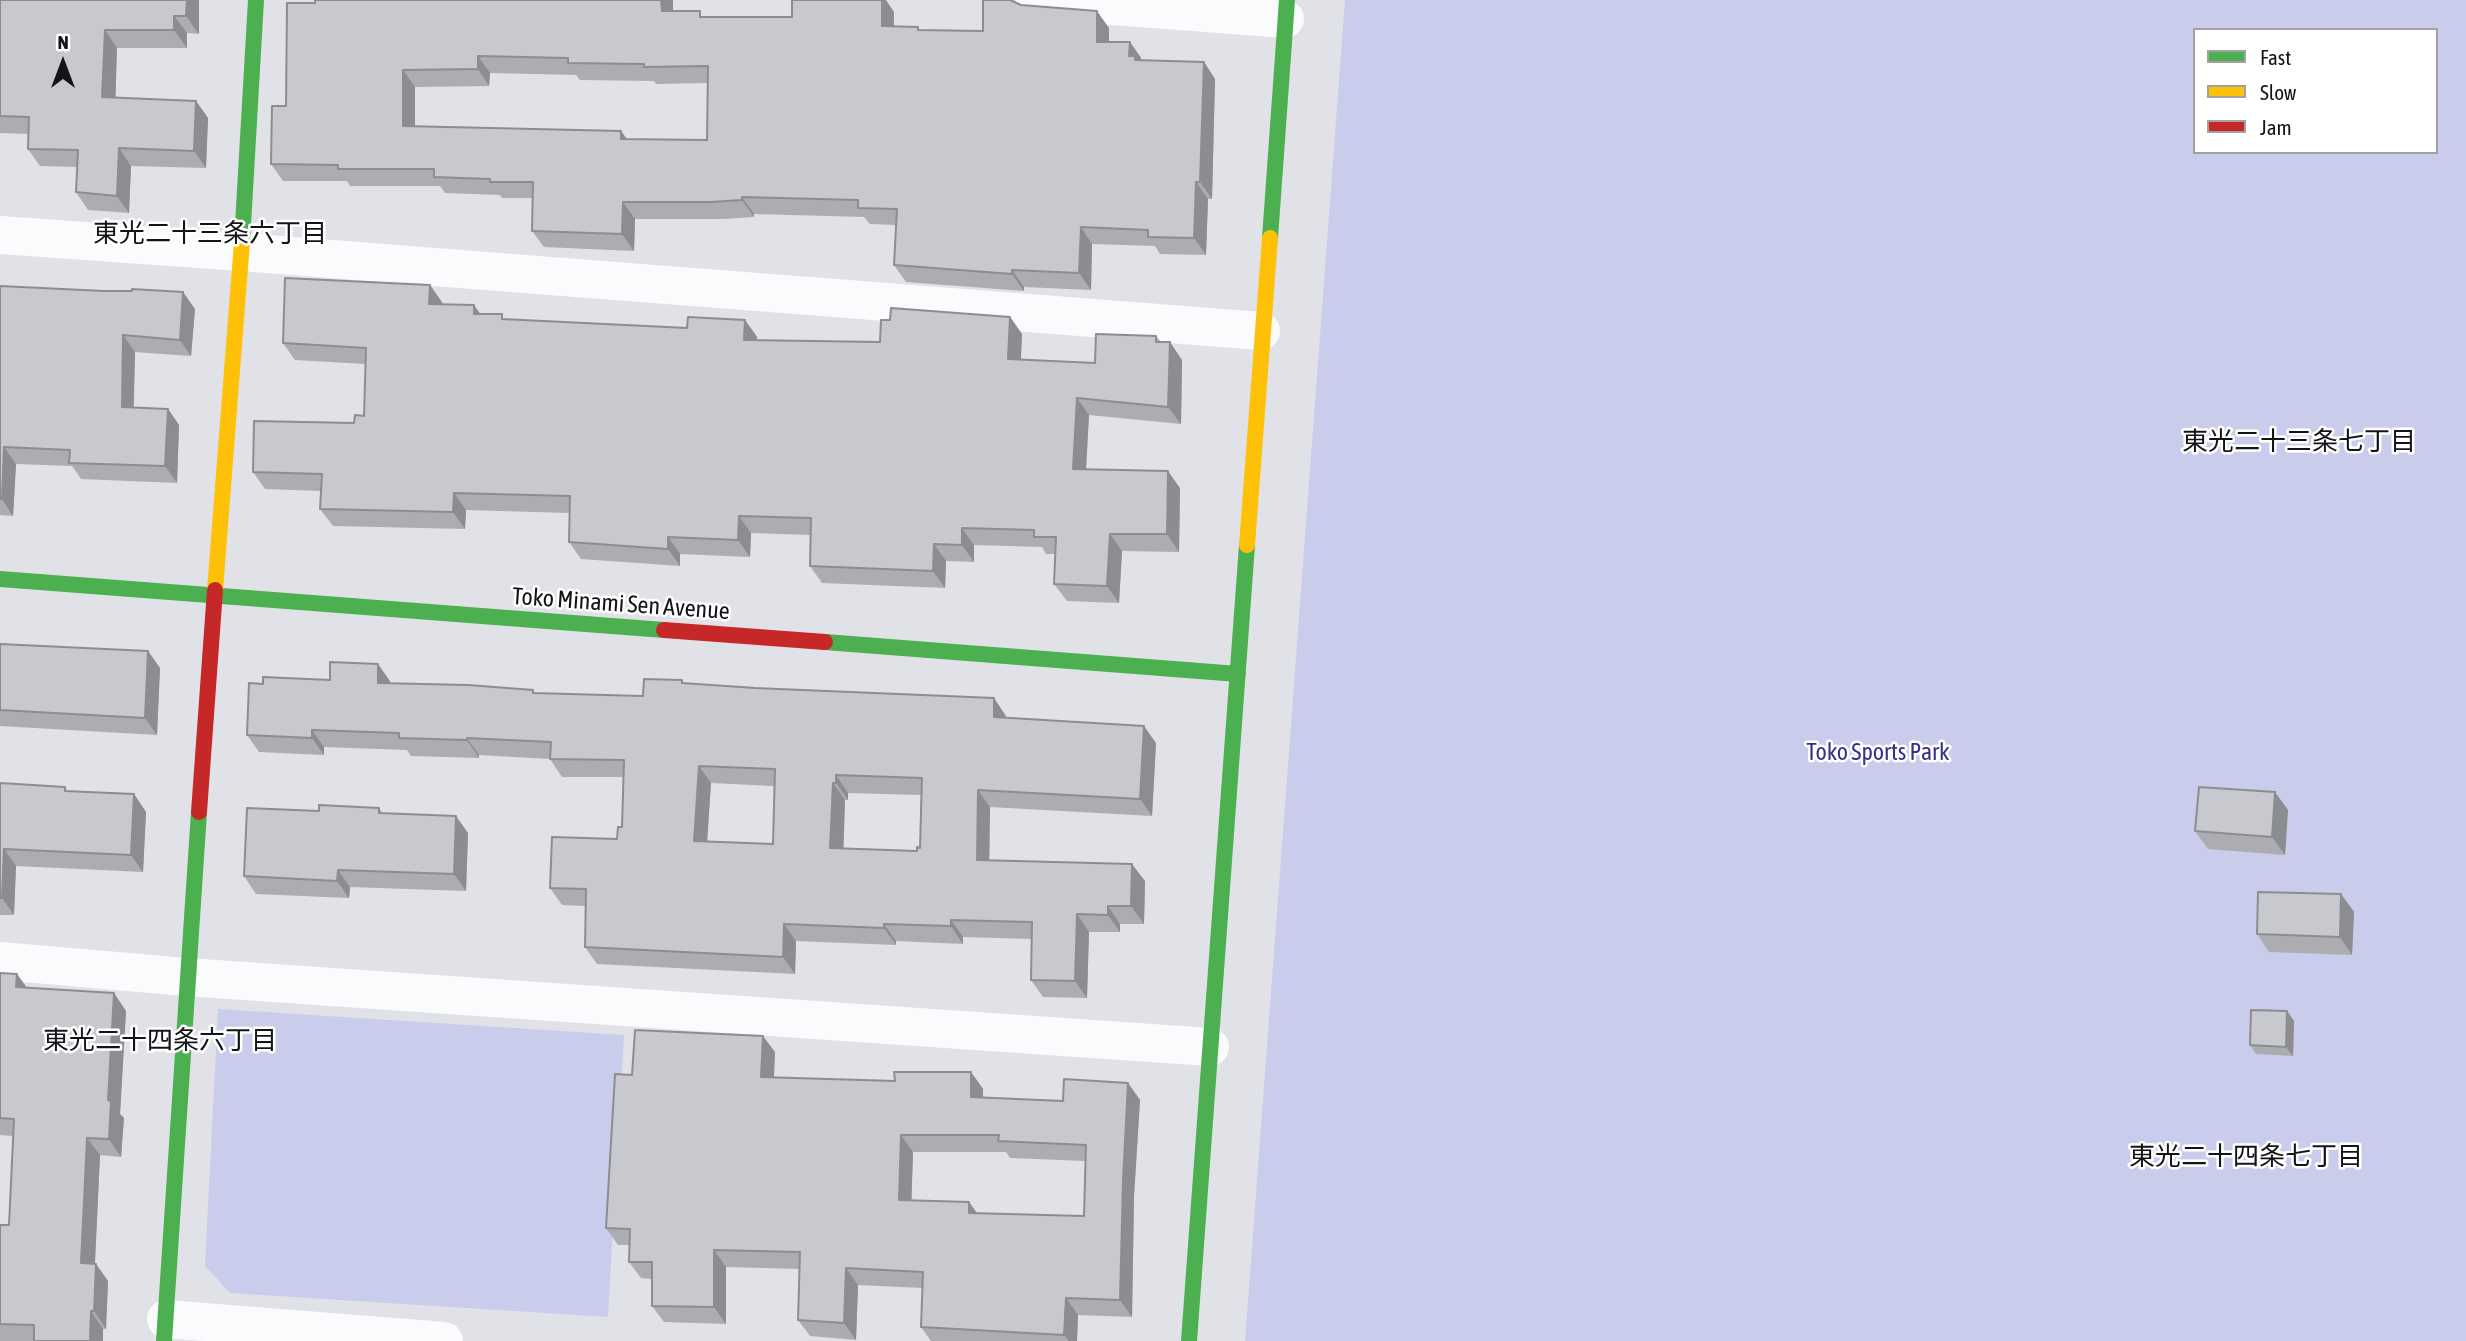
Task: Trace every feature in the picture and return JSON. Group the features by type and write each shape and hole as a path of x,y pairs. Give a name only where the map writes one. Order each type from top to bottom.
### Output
{"street":[{"path":"256,0 241,252 186,977 165,1330 444,1341"},
{"path":"1035,0 1286,9 1189,1341"},
{"path":"0,235 1261,331"},
{"name":"Toko Minami Sen Avenue","path":"0,579 1238,674"},
{"path":"0,961 186,977 1210,1047"}],"green space":[{"name":"Toko Sports Park","path":"1345,0 2466,0 2466,1341 1245,1341"},
{"path":"218,1009 624,1035 608,1317 230,1293 205,1266"}],"building":[{"path":"0,0 187,0 186,16 174,16 174,30 105,30 102,97 196,101 194,151 119,148 117,196 76,192 78,150 28,149 29,117 0,116"},
{"path":"315,0 661,0 662,11 700,11 700,17 792,17 792,0 882,0 882,26 918,27 918,30 983,31 983,0 1010,0 1021,5 1097,11 1097,42 1130,42 1129,56 1135,56 1135,60 1204,62 1200,182 1196,182 1194,238 1148,237 1148,230 1081,227 1079,273 1012,270 1012,274 894,265 897,209 858,208 858,200 742,197 742,200 711,202 623,202 622,234 532,231 533,182 490,182 490,179 434,177 434,169 338,169 338,165 271,164 272,106 286,106 287,3 315,3","holes":["478,56 568,58 568,63 644,64 644,67 708,66 707,140 621,139 621,131 403,126 403,70 478,69"]},
{"path":"285,278 430,285 429,304 474,305 474,314 502,314 502,319 687,328 688,317 745,320 744,340 880,342 881,320 890,320 891,308 1010,317 1008,359 1095,363 1096,334 1156,336 1156,342 1170,342 1168,407 1077,398 1073,469 1168,471 1167,534 1110,534 1107,586 1054,584 1056,537 1034,537 1034,530 962,528 962,545 934,544 933,571 810,566 811,518 739,516 738,540 668,537 668,549 569,542 570,496 454,493 453,512 320,509 322,474 253,472 254,421 354,423 355,415 364,416 366,348 283,343"},
{"path":"0,286 183,292 180,340 123,335 122,407 168,409 165,466 69,463 70,450 4,447 0,499"},
{"path":"0,644 148,651 145,718 0,710"},
{"path":"330,662 378,664 378,683 468,685 533,690 533,693 643,696 644,679 682,680 682,683 755,688 994,698 994,717 1144,726 1140,799 978,790 977,860 1132,864 1131,906 1108,906 1108,915 1077,914 1075,981 1031,980 1032,922 951,920 951,926 884,924 884,928 784,924 783,957 585,947 586,889 550,888 552,837 617,839 618,827 622,827 624,760 550,759 551,742 399,738 399,733 312,730 312,738 247,735 249,683 263,684 263,677 330,680","holes":["699,766 775,769 773,844 694,841","836,775 922,778 920,848 917,847 917,851 830,848 833,783 836,783"]},
{"path":"0,783 65,787 65,791 134,794 131,855 4,849 0,898"},
{"path":"2199,787 2275,792 2272,837 2195,831"},
{"path":"319,805 379,808 379,813 456,816 454,874 338,870 337,881 244,876 247,808 319,811"},
{"path":"2258,892 2341,894 2340,937 2257,934"},
{"path":"0,973 17,974 16,987 114,993 108,1100 111,1101 109,1139 87,1138 81,1263 96,1264 90,1341 34,1341 34,1325 0,1324 0,1225 9,1225 14,1119 0,1118"},
{"path":"2251,1010 2287,1011 2286,1047 2250,1045"},
{"path":"635,1030 763,1036 761,1077 895,1081 894,1072 971,1072 971,1097 1063,1101 1064,1079 1128,1083 1120,1300 1066,1298 1064,1335 921,1327 923,1272 846,1268 844,1323 798,1320 800,1252 714,1250 714,1307 652,1306 652,1262 629,1262 630,1229 606,1228 615,1074 632,1075","holes":["901,1135 999,1135 998,1141 1086,1145 1084,1216 969,1213 969,1202 899,1200"]}],"traffic: fast":[{"path":"242,242 256,0"},
{"path":"1270,238 1287,0"},
{"path":"1189,1341 1247,545"},
{"path":"0,579 664,630"},
{"path":"825,642 1238,674"},
{"path":"164,1341 199,812"}],"traffic: slow":[{"path":"1247,545 1270,238"},
{"path":"215,590 242,242"}],"traffic: jam":[{"path":"199,812 215,590"},
{"path":"664,630 825,642"}],"district":[{"name":"東光二十三条六丁目","path":"210,234"},
{"name":"東光二十三条七丁目","path":"2299,442"},
{"name":"東光二十四条六丁目","path":"160,1041"},
{"name":"東光二十四条七丁目","path":"2246,1157"}]}
